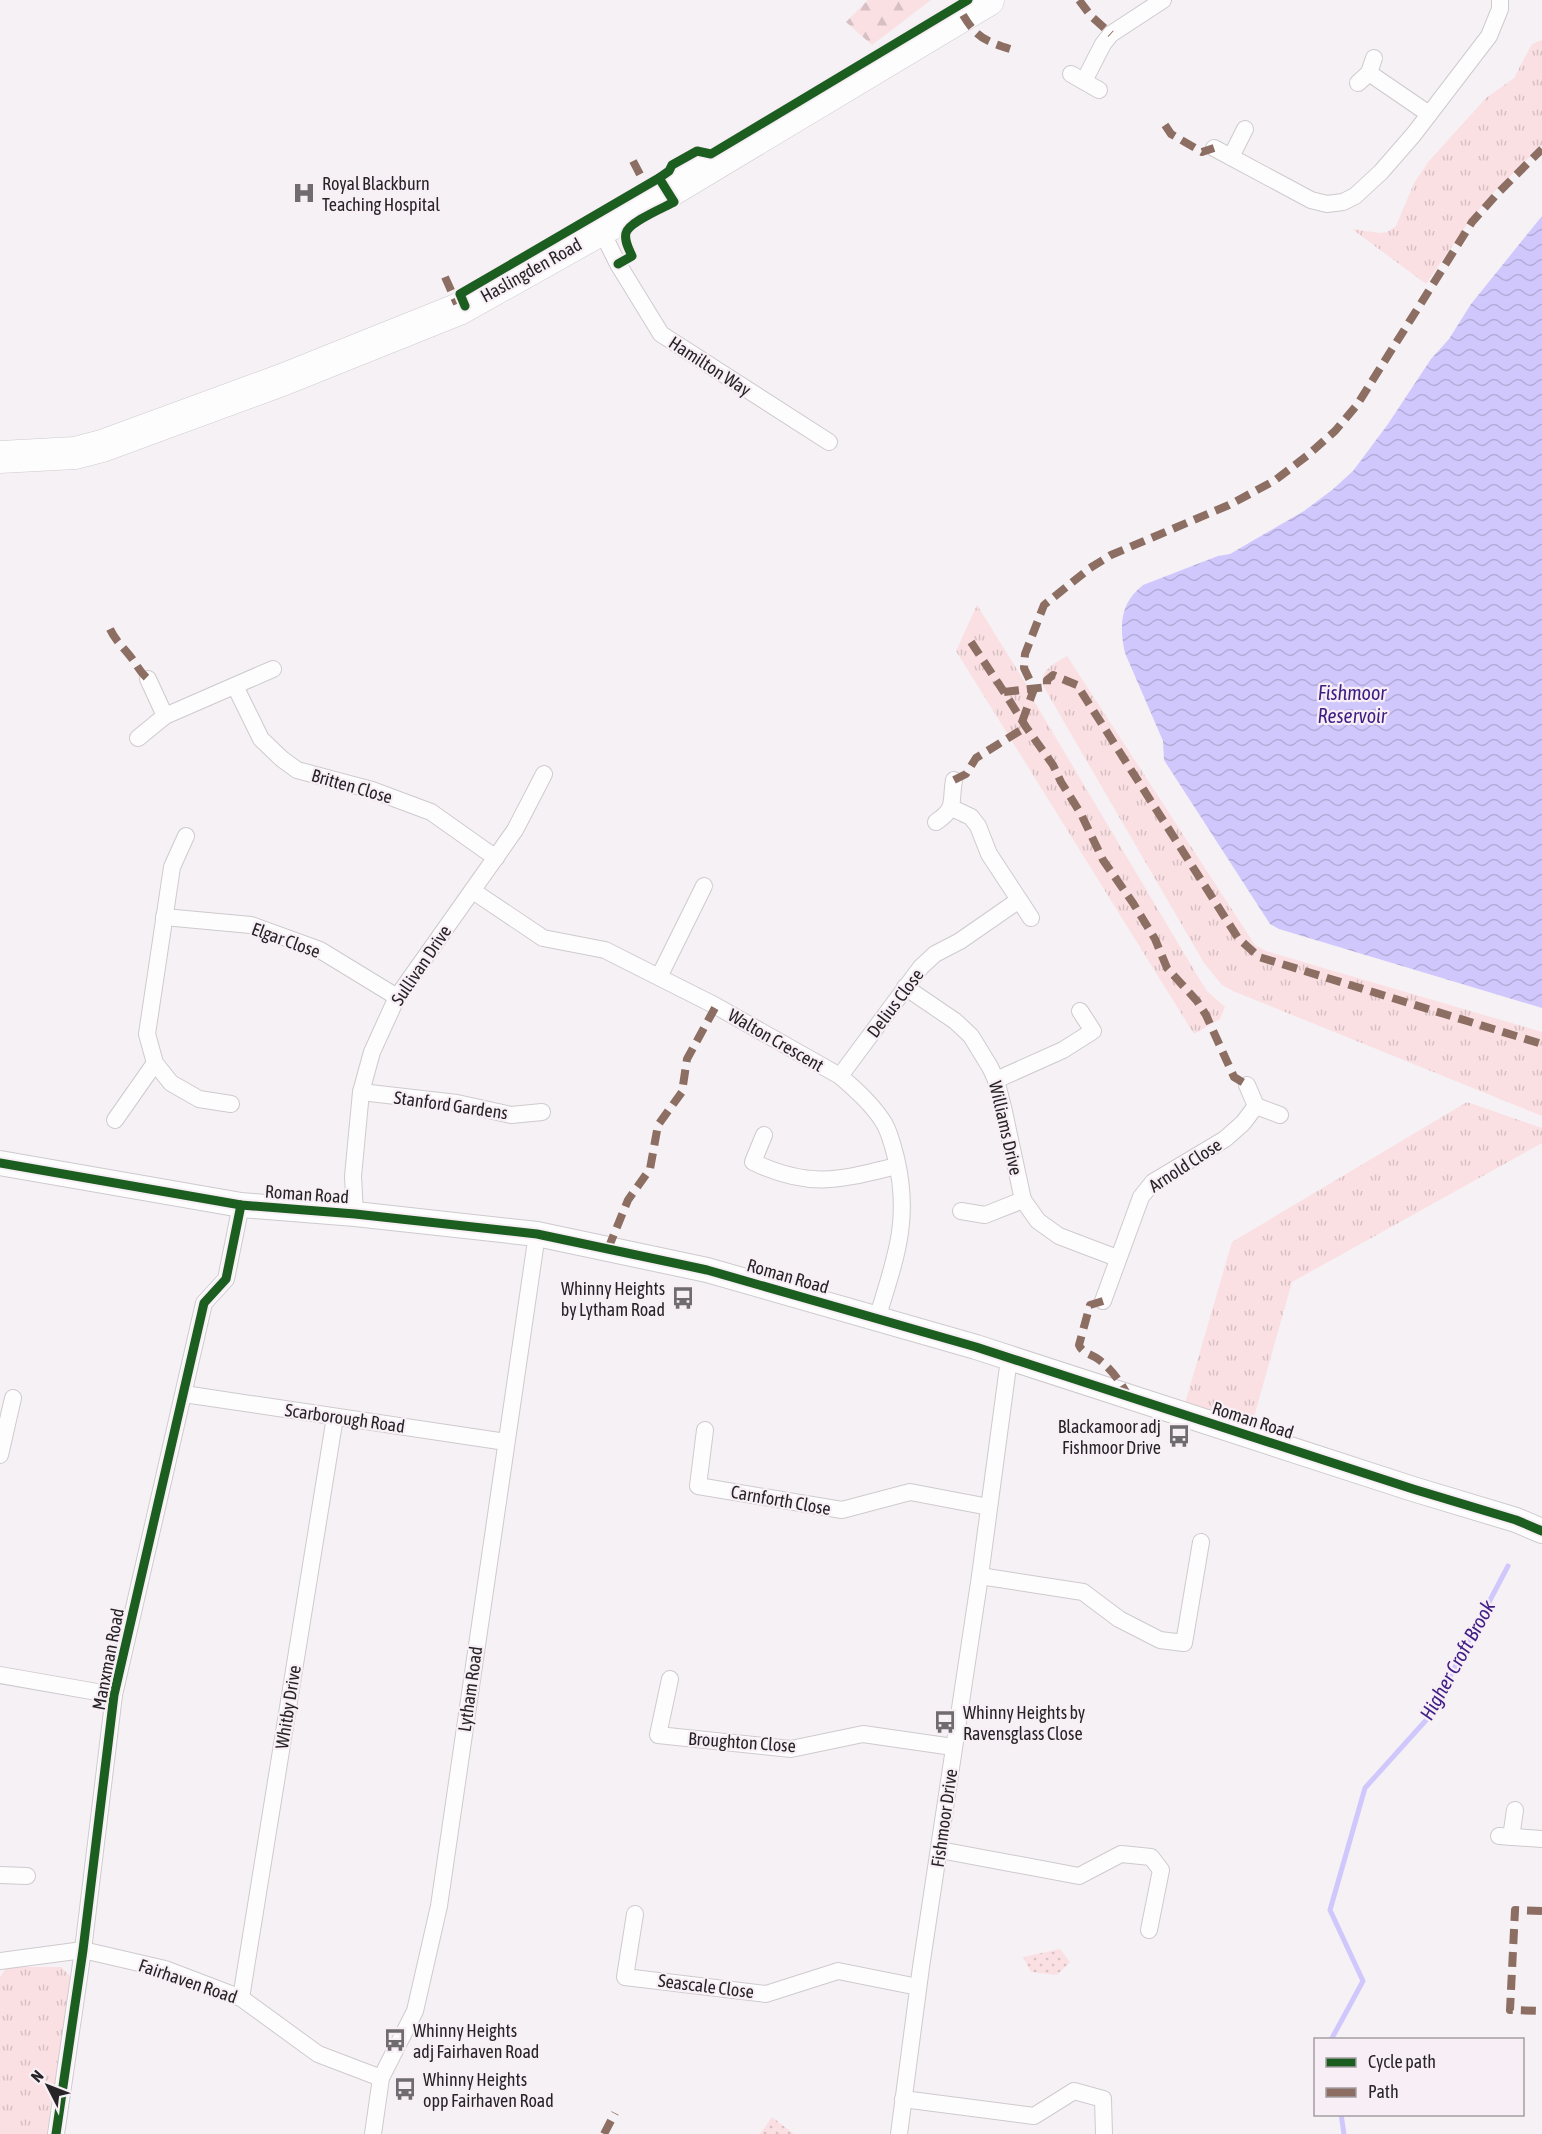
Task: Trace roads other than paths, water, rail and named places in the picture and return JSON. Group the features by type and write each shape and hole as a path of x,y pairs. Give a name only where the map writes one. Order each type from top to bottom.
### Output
{"highway":[{"name":"Haslingden Road","path":"0,457 75,453 102,446 282,380 459,309 668,192 988,0"}],"street":[{"path":"1099,90 1077,78 1111,34 1163,0"},
{"path":"1214,148 1311,200 1327,204 1343,202 1355,196 1381,172 1414,134 1489,36 1500,9 1500,0"},
{"path":"1367,71 1429,114"},
{"path":"1231,157 1245,129"},
{"name":"Hamilton Way","path":"601,230 618,264 661,334 829,442"},
{"path":"138,738 165,716 273,669"},
{"path":"148,679 165,716"},
{"name":"Britten Close","path":"235,686 261,739 276,755 297,770 372,790 431,812 496,858"},
{"name":"Sullivan Drive","path":"355,1214 353,1176 361,1092 372,1052 397,997 515,830 544,774"},
{"path":"936,822 946,816 952,808 954,780"},
{"path":"952,808 971,817 978,826 988,854 1031,918"},
{"path":"186,836 172,867 147,1034 155,1063 171,1083 199,1099 231,1104"},
{"path":"660,977 704,886"},
{"name":"Walton Crescent","path":"473,891 543,938 605,950 726,1011 840,1076 858,1092 884,1125 897,1166 903,1211 901,1236 878,1319"},
{"name":"Delius Close","path":"840,1076 921,967 935,954 960,941 1019,900"},
{"name":"Elgar Close","path":"164,917 251,925 320,950 397,997"},
{"name":"Williams Drive","path":"905,987 955,1021 971,1036 996,1080 1023,1200 1038,1221 1048,1230 1071,1242 1117,1258"},
{"path":"996,1080 1063,1050 1092,1031 1080,1011"},
{"path":"115,1120 155,1063"},
{"path":"1247,1085 1256,1106 1280,1115"},
{"name":"Stanford Gardens","path":"361,1092 457,1103 511,1115 542,1112"},
{"name":"Arnold Close","path":"1103,1301 1117,1258 1146,1189 1153,1182 1225,1139 1239,1127 1256,1106"},
{"path":"764,1134 753,1162 777,1174 826,1181 897,1166"},
{"name":"Roman Road","path":"0,1163 241,1205 355,1214 537,1234 707,1270 976,1347 1516,1520 1542,1531"},
{"name":"Williams Drive","path":"961,1211 985,1215 1023,1200"},
{"name":"Manxman Road","path":"56,2134 83,1950 114,1695 204,1304 226,1279 241,1205"},
{"name":"Lytham Road","path":"373,2134 381,2079 415,2012 439,1906 537,1234"},
{"name":"Fishmoor Drive","path":"899,2134 918,1987 980,1576 1008,1359"},
{"name":"Scarborough Road","path":"184,1394 506,1442"},
{"path":"0,1455 13,1398"},
{"name":"Whitby Drive","path":"241,1998 335,1417"},
{"name":"Carnforth Close","path":"705,1430 698,1486 842,1510 910,1492 989,1507"},
{"path":"980,1576 1083,1593 1119,1619 1160,1640 1184,1643 1201,1542"},
{"path":"0,1675 114,1695"},
{"name":"Broughton Close","path":"670,1679 658,1735 791,1749 863,1734 953,1747"},
{"path":"1515,1810 1505,1836 1542,1839"},
{"path":"940,1850 1079,1876 1121,1854 1151,1857 1161,1870 1149,1930"},
{"path":"0,1875 27,1876"},
{"name":"Seascale Close","path":"635,1914 625,1977 766,1994 838,1971 918,1987"},
{"path":"0,1961 83,1950"},
{"name":"Fairhaven Road","path":"83,1950 165,1969 241,1998 318,2054 381,2079"},
{"path":"903,2100 1034,2116 1074,2091 1103,2099 1104,2134"}],"water":[{"name":"Fishmoor Reservoir","path":"1542,216 1542,1008 1279,929 1270,924 1164,760 1163,741 1125,653 1122,624 1130,599 1143,585 1218,556 1230,554 1304,511 1353,471 1388,424 1431,359 1449,339 1471,304"}],"waterway":[{"name":"Higher Croft Brook","path":"1332,2038 1363,1981 1330,1910 1365,1788 1428,1718 1508,1566"},
{"name":"Higher Croft Brook","path":"1341,2116 1344,2134"}],"place":[{"name":"Royal Blackburn Teaching Hospital","path":"304,193"},
{"name":"Whinny Heights by Lytham Road","path":"683,1298"},
{"name":"Blackamoor adj Fishmoor Drive","path":"1179,1436"},
{"name":"Whinny Heights by Ravensglass Close","path":"945,1722"},
{"name":"Whinny Heights adj Fairhaven Road","path":"395,2040"},
{"name":"Whinny Heights opp Fairhaven Road","path":"405,2089"}]}
